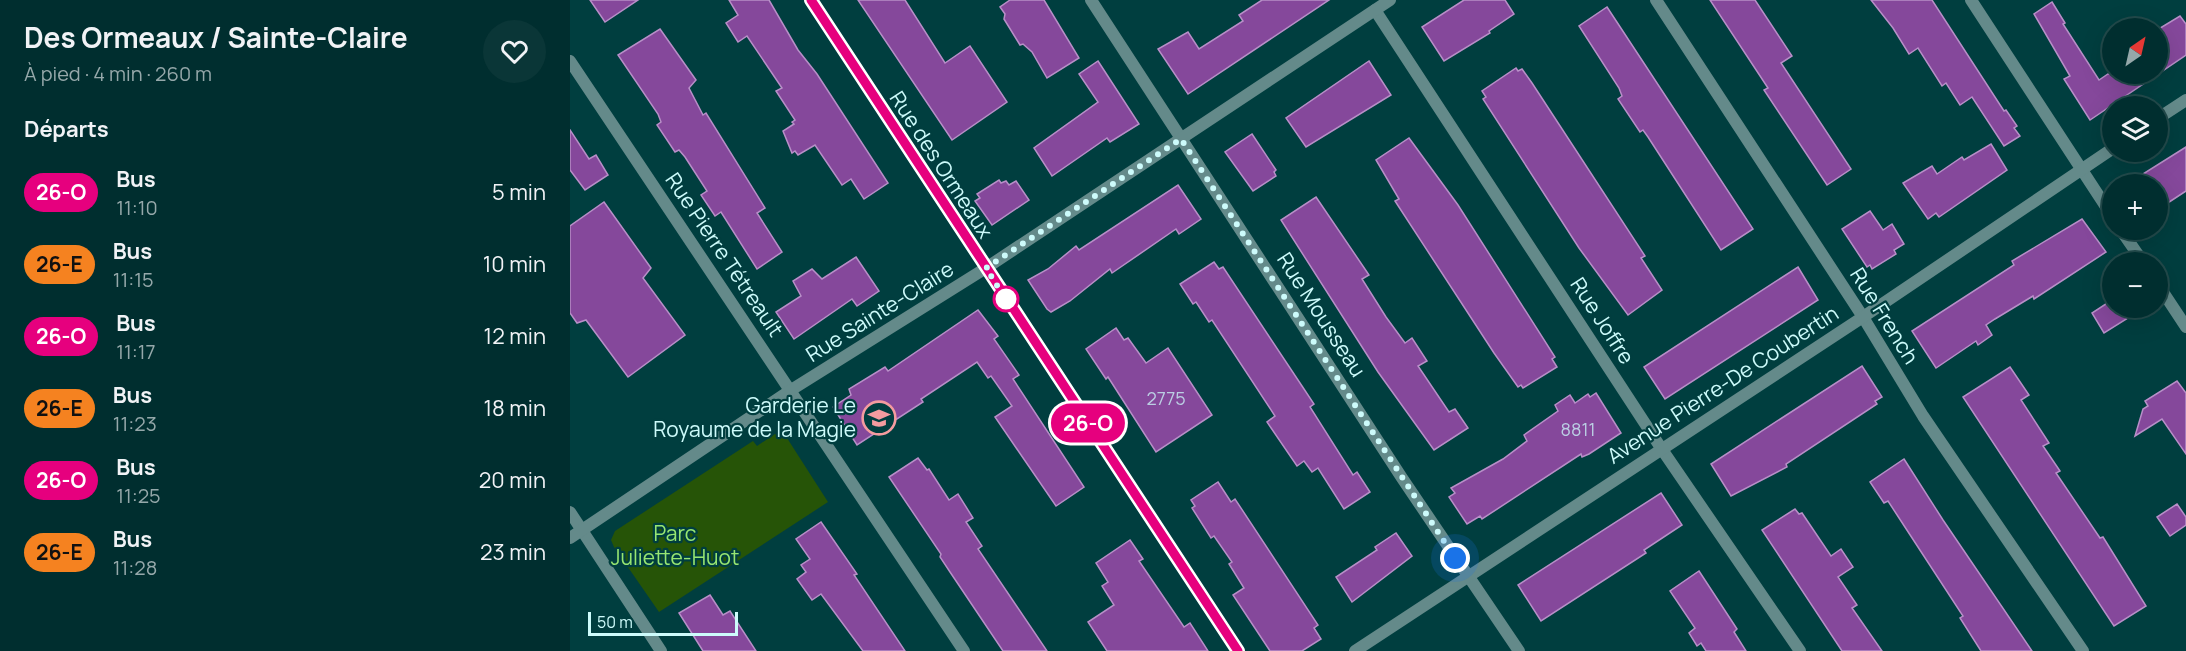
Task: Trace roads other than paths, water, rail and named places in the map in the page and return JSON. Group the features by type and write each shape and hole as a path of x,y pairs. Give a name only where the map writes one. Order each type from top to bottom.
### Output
{"street":[{"name":"Rue des Ormeaux","path":"811,0 1238,651"},
{"name":"Rue Mousseau","path":"1090,0 1518,651"},
{"name":"Rue Sainte-Claire","path":"570,538 791,390 986,268 1390,0"},
{"name":"Rue French","path":"1656,0 1863,317 1923,416 2083,651"},
{"path":"1971,0 2102,201"},
{"name":"Rue Joffre","path":"1375,10 1661,448 1800,651"},
{"name":"Rue Pierre Tétreault","path":"570,61 964,651"},
{"path":"2168,112 2186,100"},
{"name":"Avenue Pierre-De Coubertin","path":"1355,651 1863,317 2102,156"},
{"path":"2168,300 2186,327"},
{"path":"570,512 661,651"}],"place":[{"name":"Garderie Le Royaume de la Magie","path":"879,418"}],"park label":[{"name":"Parc Juliette-Huot","path":"675,546"}]}
